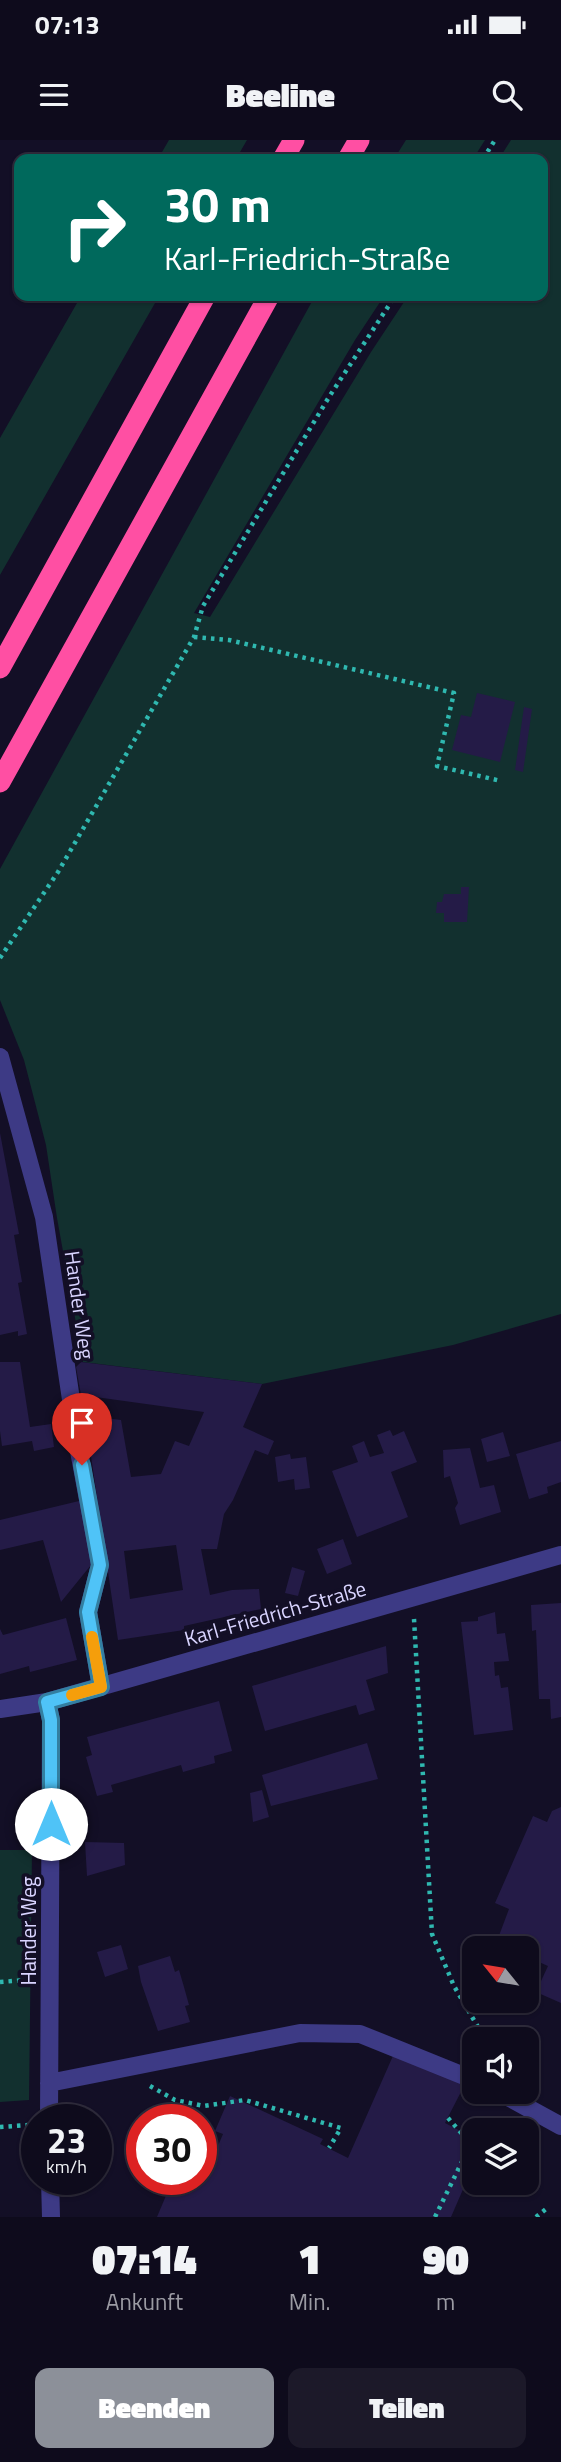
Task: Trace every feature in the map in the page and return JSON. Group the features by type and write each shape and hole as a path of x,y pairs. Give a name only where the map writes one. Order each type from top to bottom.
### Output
{"highway":[{"path":"0,668 202,301"},
{"path":"0,782 266,301"}],"street":[{"name":"Hander Weg","path":"1,1062 44,1217 77,1440 100,1565 88,1612 101,1687"},
{"name":"Karl-Friedrich-Straße","path":"0,1709 47,1702 561,1555"},
{"name":"Hander Weg","path":"47,1702 51,1720 49,2104"},
{"path":"49,2082 300,2033 360,2034 462,2075"},
{"path":"521,2104 561,2126"},
{"path":"50,2195 51,2217"}],"path":[{"path":"0,958 58,872 194,637 203,606 322,409 392,301"},
{"path":"194,637 229,640 454,694 436,766 501,781"},
{"path":"410,1597 414,1618 432,1934 454,1986 478,2027"},
{"path":"120,2070 175,2100 204,2106 245,2100 341,2127 329,2148"},
{"path":"448,2118 462,2131"},
{"path":"0,2127 21,2126"},
{"path":"435,2217 462,2162"},
{"path":"536,2217 546,2209"}],"green space":[{"path":"169,140 247,140 239,154 161,154"},
{"path":"406,140 485,140 476,154 397,154"},
{"path":"511,140 561,140 561,1314 453,1345 262,1384 83,1362 46,1145 24,1060 0,1000 0,869 312,301 381,301 194,613 210,617 405,301 548,301 548,154 502,154"},
{"path":"78,301 156,301 0,575 0,438"},
{"path":"0,1850 32,1850 29,2100 0,2102"}],"building":[{"path":"477,693 515,702 500,762 452,750 461,715 471,717"},
{"path":"524,707 532,709 523,772 515,770"},
{"path":"461,887 469,887 467,922 444,922 444,913 436,913 437,902 442,902 444,894 461,894"},
{"path":"0,1133 19,1234 14,1235 22,1282 18,1283 27,1334 18,1336 18,1331 0,1335"},
{"path":"0,1362 20,1362 30,1427 51,1424 54,1447 34,1451 32,1441 2,1446"},
{"path":"81,1362 262,1384 243,1427 274,1441 268,1455 255,1450 224,1514 217,1549 201,1549 210,1595 232,1590 259,1589 261,1609 184,1626 184,1630 118,1640 86,1422 90,1416 121,1420 131,1477 161,1474 175,1441 189,1446 204,1412 81,1395 76,1367","holes":["176,1545 183,1590 130,1599 124,1551"]},
{"path":"390,1430 393,1436 404,1431 417,1462 391,1472 408,1517 357,1537 332,1471 358,1462 352,1446 364,1441 370,1457 384,1453 377,1435"},
{"path":"503,1432 510,1456 487,1462 481,1439"},
{"path":"561,1441 561,1482 547,1487 548,1493 529,1499 516,1454"},
{"path":"470,1448 480,1488 494,1485 501,1512 460,1525 455,1508 458,1503 450,1476 444,1478 443,1450"},
{"path":"290,1454 291,1459 306,1457 310,1488 295,1490 294,1479 278,1482 275,1457"},
{"path":"79,1501 91,1565 61,1602 43,1540 0,1550 0,1520"},
{"path":"343,1539 352,1564 327,1574 317,1549"},
{"path":"292,1567 305,1571 298,1596 285,1593"},
{"path":"561,1603 561,1717 551,1719 550,1699 539,1699 536,1630 532,1631 531,1605"},
{"path":"495,1612 497,1634 505,1633 509,1661 494,1662 495,1676 499,1675 501,1688 508,1687 513,1730 474,1735 461,1622 478,1621 478,1617"},
{"path":"66,1618 77,1660 30,1672 29,1666 0,1674 0,1629 3,1635"},
{"path":"386,1646 388,1673 366,1680 375,1710 359,1715 356,1705 265,1731 252,1686"},
{"path":"219,1701 232,1751 214,1756 215,1763 183,1772 181,1765 111,1785 113,1792 97,1796 86,1757 92,1755 87,1737"},
{"path":"367,1743 378,1779 271,1806 262,1775"},
{"path":"262,1790 269,1817 253,1822 250,1793"},
{"path":"561,1807 561,2003 539,1993 539,1986 548,1966 539,1962 539,1936 499,1936 509,1909 495,1903 533,1816 547,1822 552,1811"},
{"path":"85,1842 124,1843 125,1865 87,1876"},
{"path":"121,1945 128,1969 105,1977 97,1952"},
{"path":"170,1956 175,1972 179,1970 189,2005 185,2006 190,2022 158,2031 138,1966"},
{"path":"396,2049 462,2080 462,2090 445,2123 462,2132 462,2192 451,2217 157,2217 166,2195 217,2195 217,2148 223,2134 217,2132 217,2126 230,2096 323,2139 320,2144 348,2158"}],"slow traffic":[{"path":"72,1695 101,1687 92,1637"}],"route":[{"path":"51,1824 51,1720 47,1702 101,1687 88,1612 100,1565 82,1465"}]}
